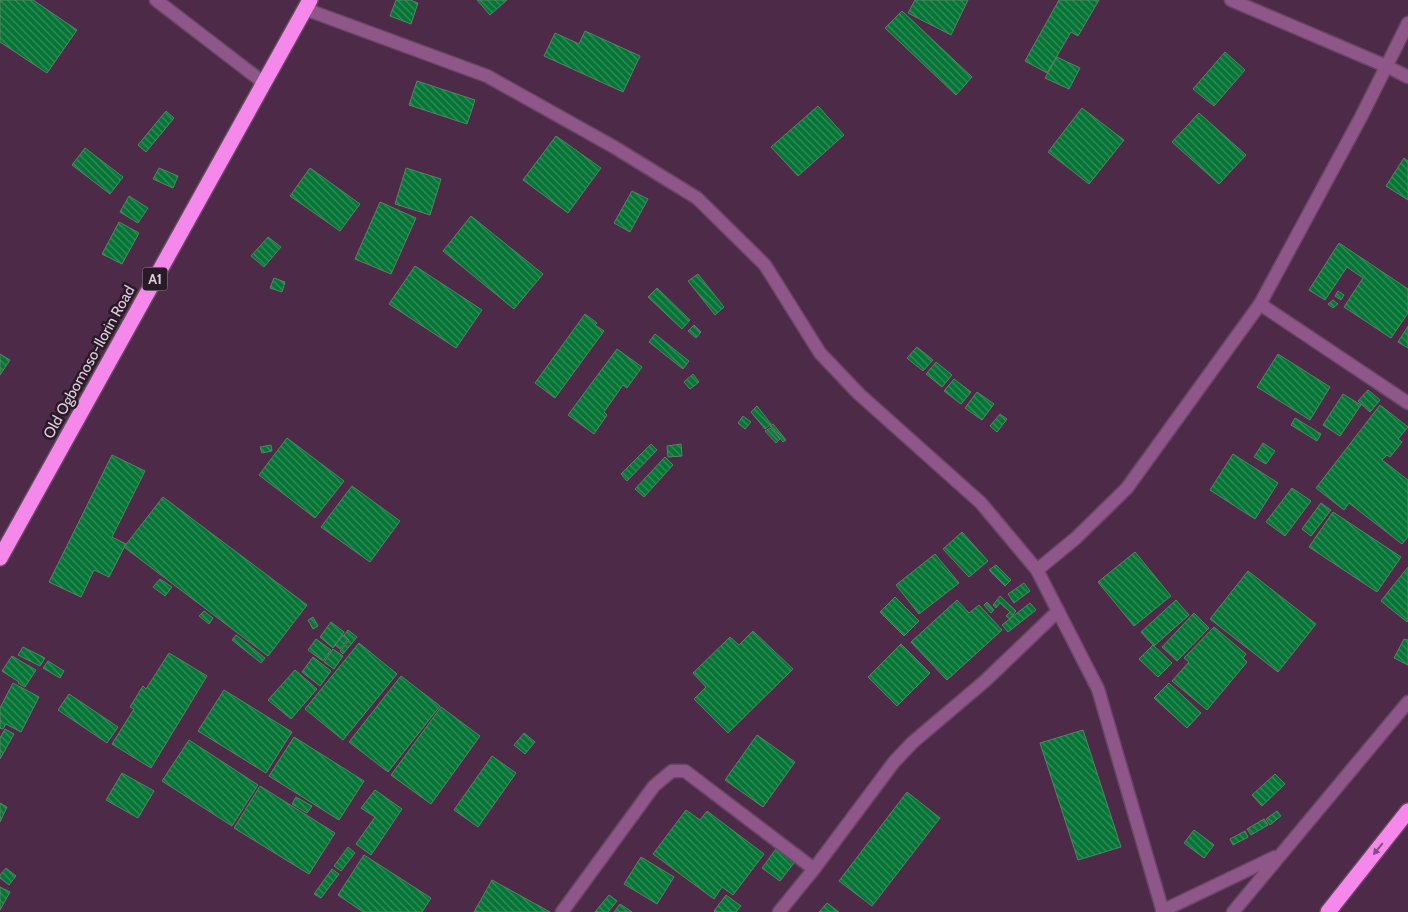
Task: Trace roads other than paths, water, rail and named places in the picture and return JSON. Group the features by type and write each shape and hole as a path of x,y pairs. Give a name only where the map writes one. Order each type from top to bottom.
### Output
{"highway":[{"name":"Old Ogbomoso-Ilorin Road","path":"0,558 308,5"},
{"path":"1328,912 1408,811"}],"street":[{"path":"156,0 264,83"},
{"path":"1232,0 1408,77"},
{"path":"308,5 487,76 614,147 697,198 765,265 820,352 859,394 981,503 1037,570 1098,688 1162,912 1280,855"},
{"path":"1037,570 1076,538 1126,488 1260,304 1361,116 1408,23"},
{"path":"1260,304 1408,403"},
{"path":"779,912 814,869 894,762 913,742 985,681 1058,611"},
{"path":"1233,912 1408,702"},
{"path":"562,912 654,786 672,771 685,771 814,869"}]}
